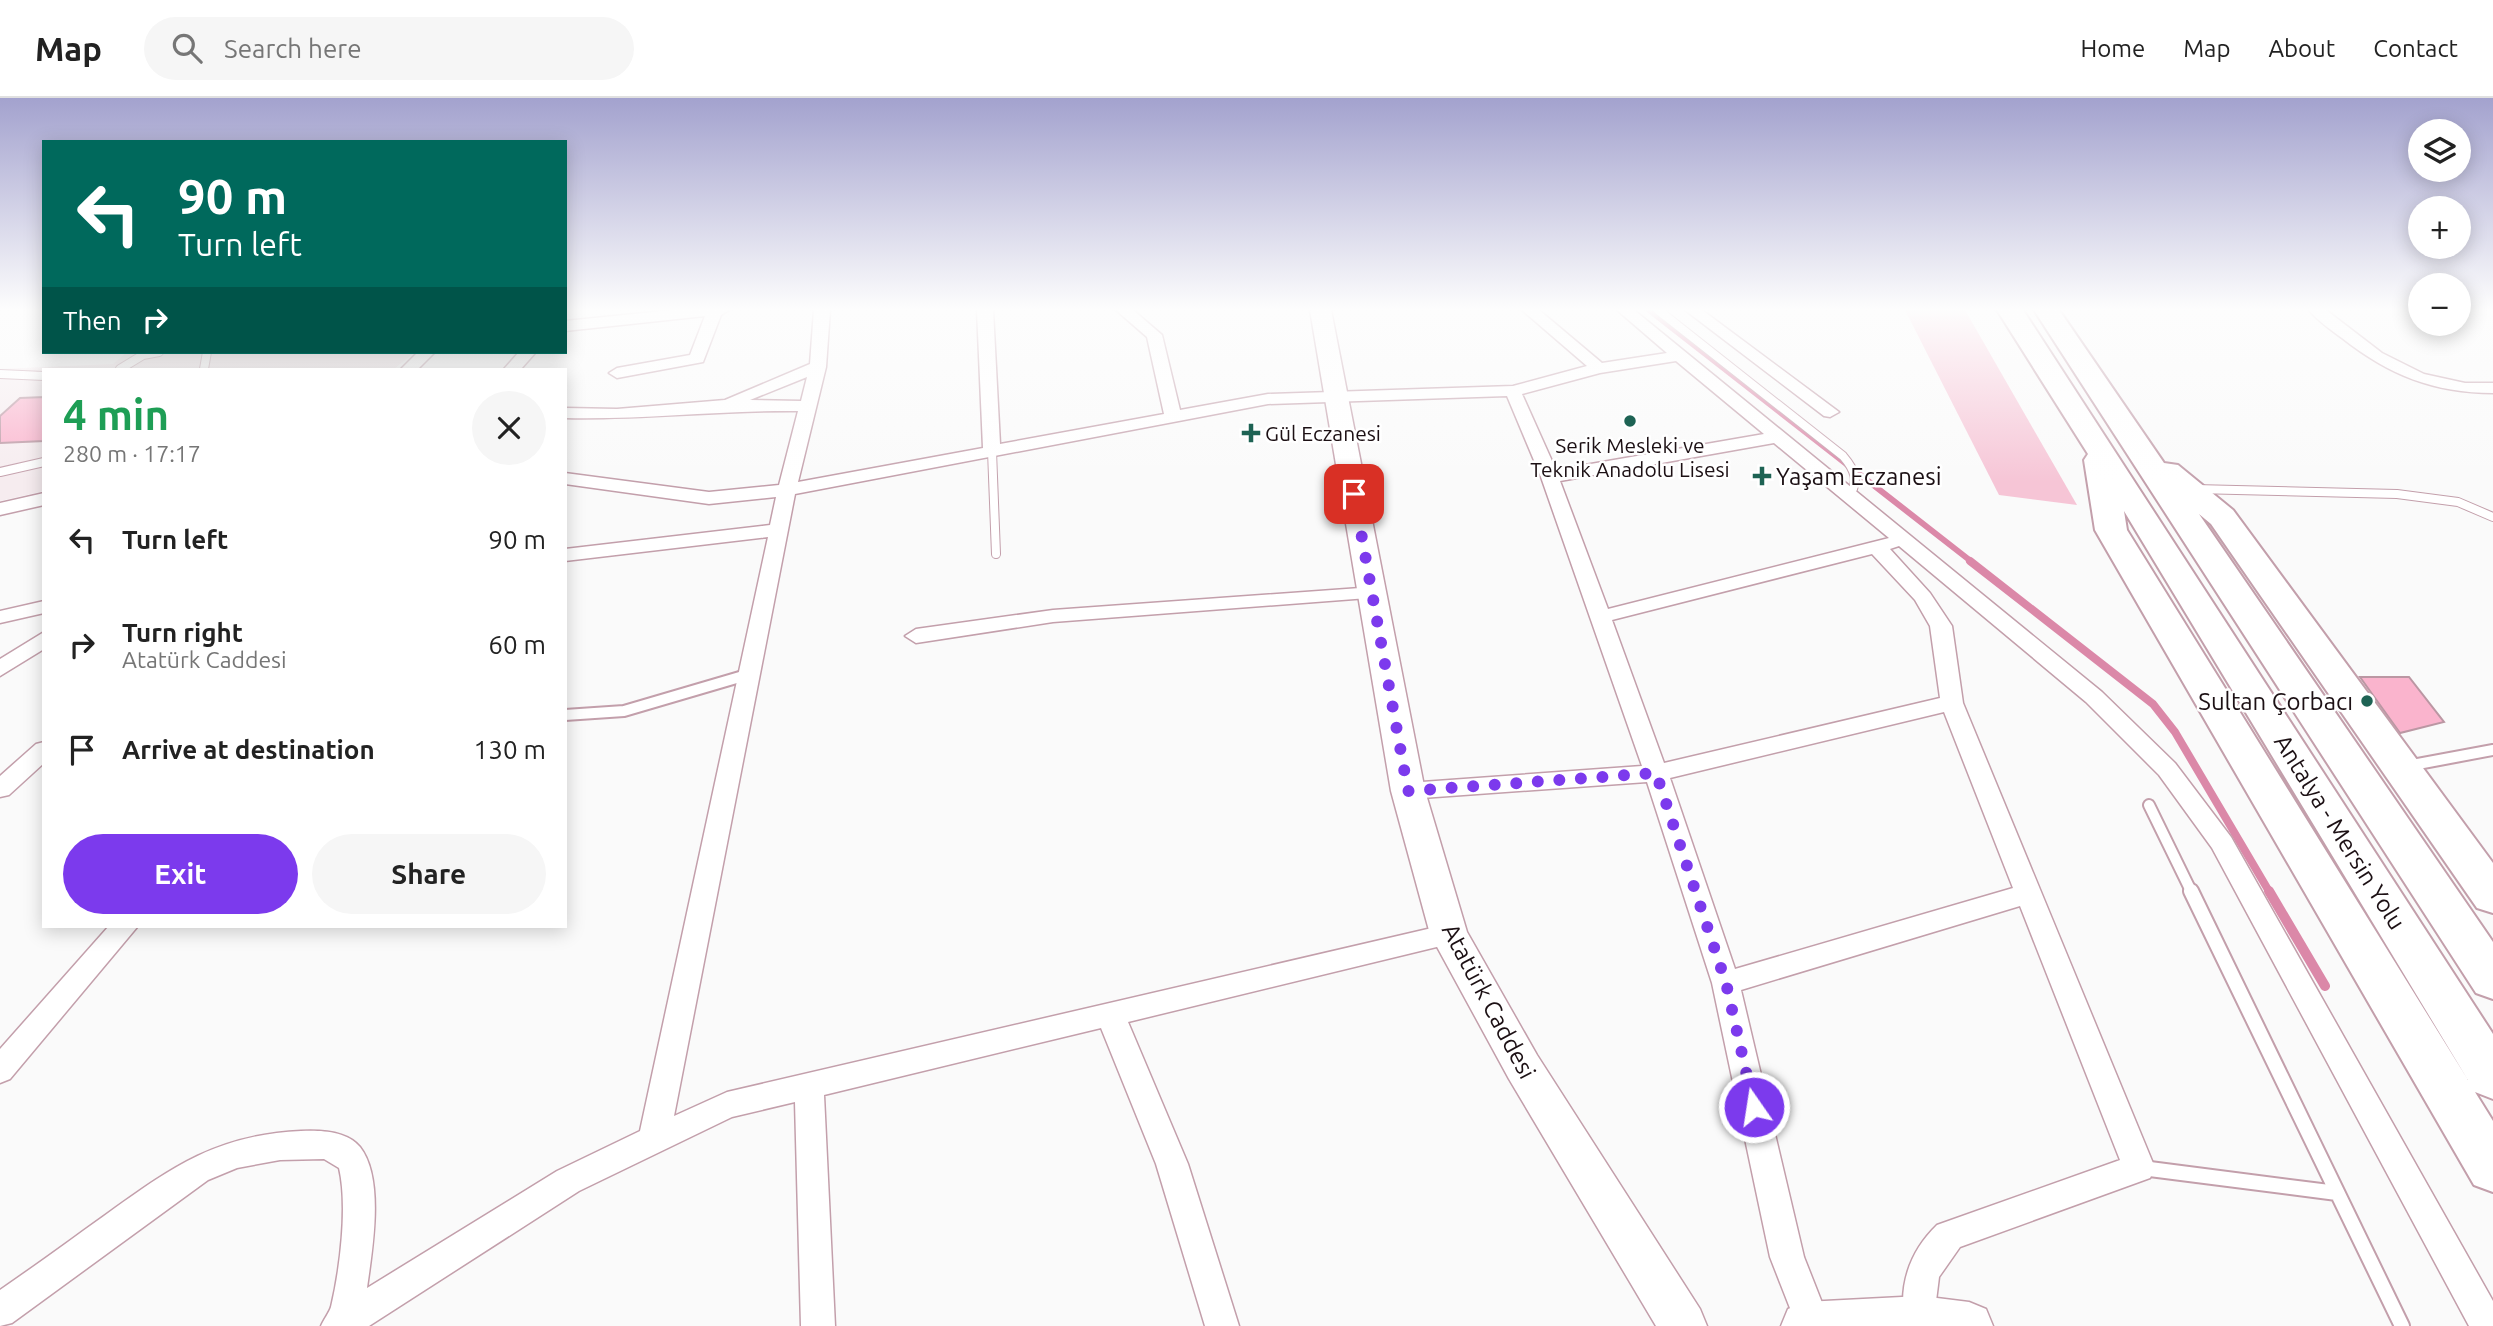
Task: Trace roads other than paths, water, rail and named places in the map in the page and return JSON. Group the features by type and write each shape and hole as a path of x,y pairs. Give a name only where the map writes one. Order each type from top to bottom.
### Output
{"highway":[{"path":"2055,367 2116,445 2186,504 2222,517 2493,897"},
{"path":"2076,367 2116,445 2111,530 2493,1168"},
{"name":"Antalya - Mersin Yolu","path":"2116,445 2143,516 2493,1077"},
{"name":"Antalya - Mersin Yolu","path":"2186,504 2493,980"}],"main road":[{"name":"Atatürk Caddesi","path":"1330,367 1374,593 1408,791 1449,934 1523,1067 1683,1326"},
{"path":"1809,1325 1922,1322 1969,1326"}],"street":[{"path":"617,373 650,367"},
{"path":"723,405 817,367"},
{"path":"654,1140 787,489 818,367"},
{"path":"988,367 992,451"},
{"path":"1162,367 1173,416"},
{"path":"567,478 709,498 787,489 1268,399 1334,394 1513,391 1604,367"},
{"path":"1693,367 1848,496 1889,544 1941,626 1952,703 2139,1168 1949,1236 1938,1245 1923,1269 1919,1301 1922,1322"},
{"path":"1770,367 1830,412"},
{"path":"2393,367 2414,379 2450,388 2493,388"},
{"path":"1513,391 1550,477 1656,773 1726,983 1787,1257 1809,1325"},
{"path":"567,413 617,414 723,405 808,406"},
{"path":"1550,477 1776,437"},
{"path":"0,509 42,499"},
{"path":"568,559 779,530"},
{"path":"1600,617 1889,544"},
{"path":"1889,544 2094,697 2133,733 2197,806 2228,855 2488,1326"},
{"path":"916,636 1053,616 1374,593"},
{"path":"0,617 42,607"},
{"path":"0,669 42,640"},
{"path":"1408,791 1656,773 1952,703"},
{"path":"0,789 42,752"},
{"path":"1726,983 2027,894"},
{"path":"0,1070 123,928"},
{"path":"342,1324 568,1181 727,1105 1449,934"},
{"path":"1111,1014 1172,1164 1222,1326"},
{"path":"809,1086 818,1326"},
{"path":"0,1311 183,1177 207,1164 256,1148 324,1143 345,1153 357,1170 359,1199 342,1324"}],"lane":[{"path":"1731,367 1843,456 1855,473 1856,481 1848,496"},
{"path":"0,374 42,376"},
{"path":"992,451 996,554"},
{"path":"0,472 42,462"},
{"path":"2186,504 2397,494 2458,502 2493,517"},
{"path":"567,715 624,711 750,674"},
{"path":"2401,767 2493,750"},
{"path":"2149,805 2402,1326"},
{"path":"2139,1168 2337,1193"}],"waterway":[{"path":"1722,367 1972,562"},
{"path":"1970,561 2153,704 2175,732 2270,893"},
{"path":"2269,891 2325,986"}],"place":[{"name":"Serik Mesleki ve Teknik Anadolu Lisesi","path":"1630,421"},
{"name":"Gül Eczanesi","path":"1251,433"},
{"name":"Yaşam Eczanesi","path":"1762,476"},
{"name":"Sultan Çorbacı","path":"2367,701"}]}
